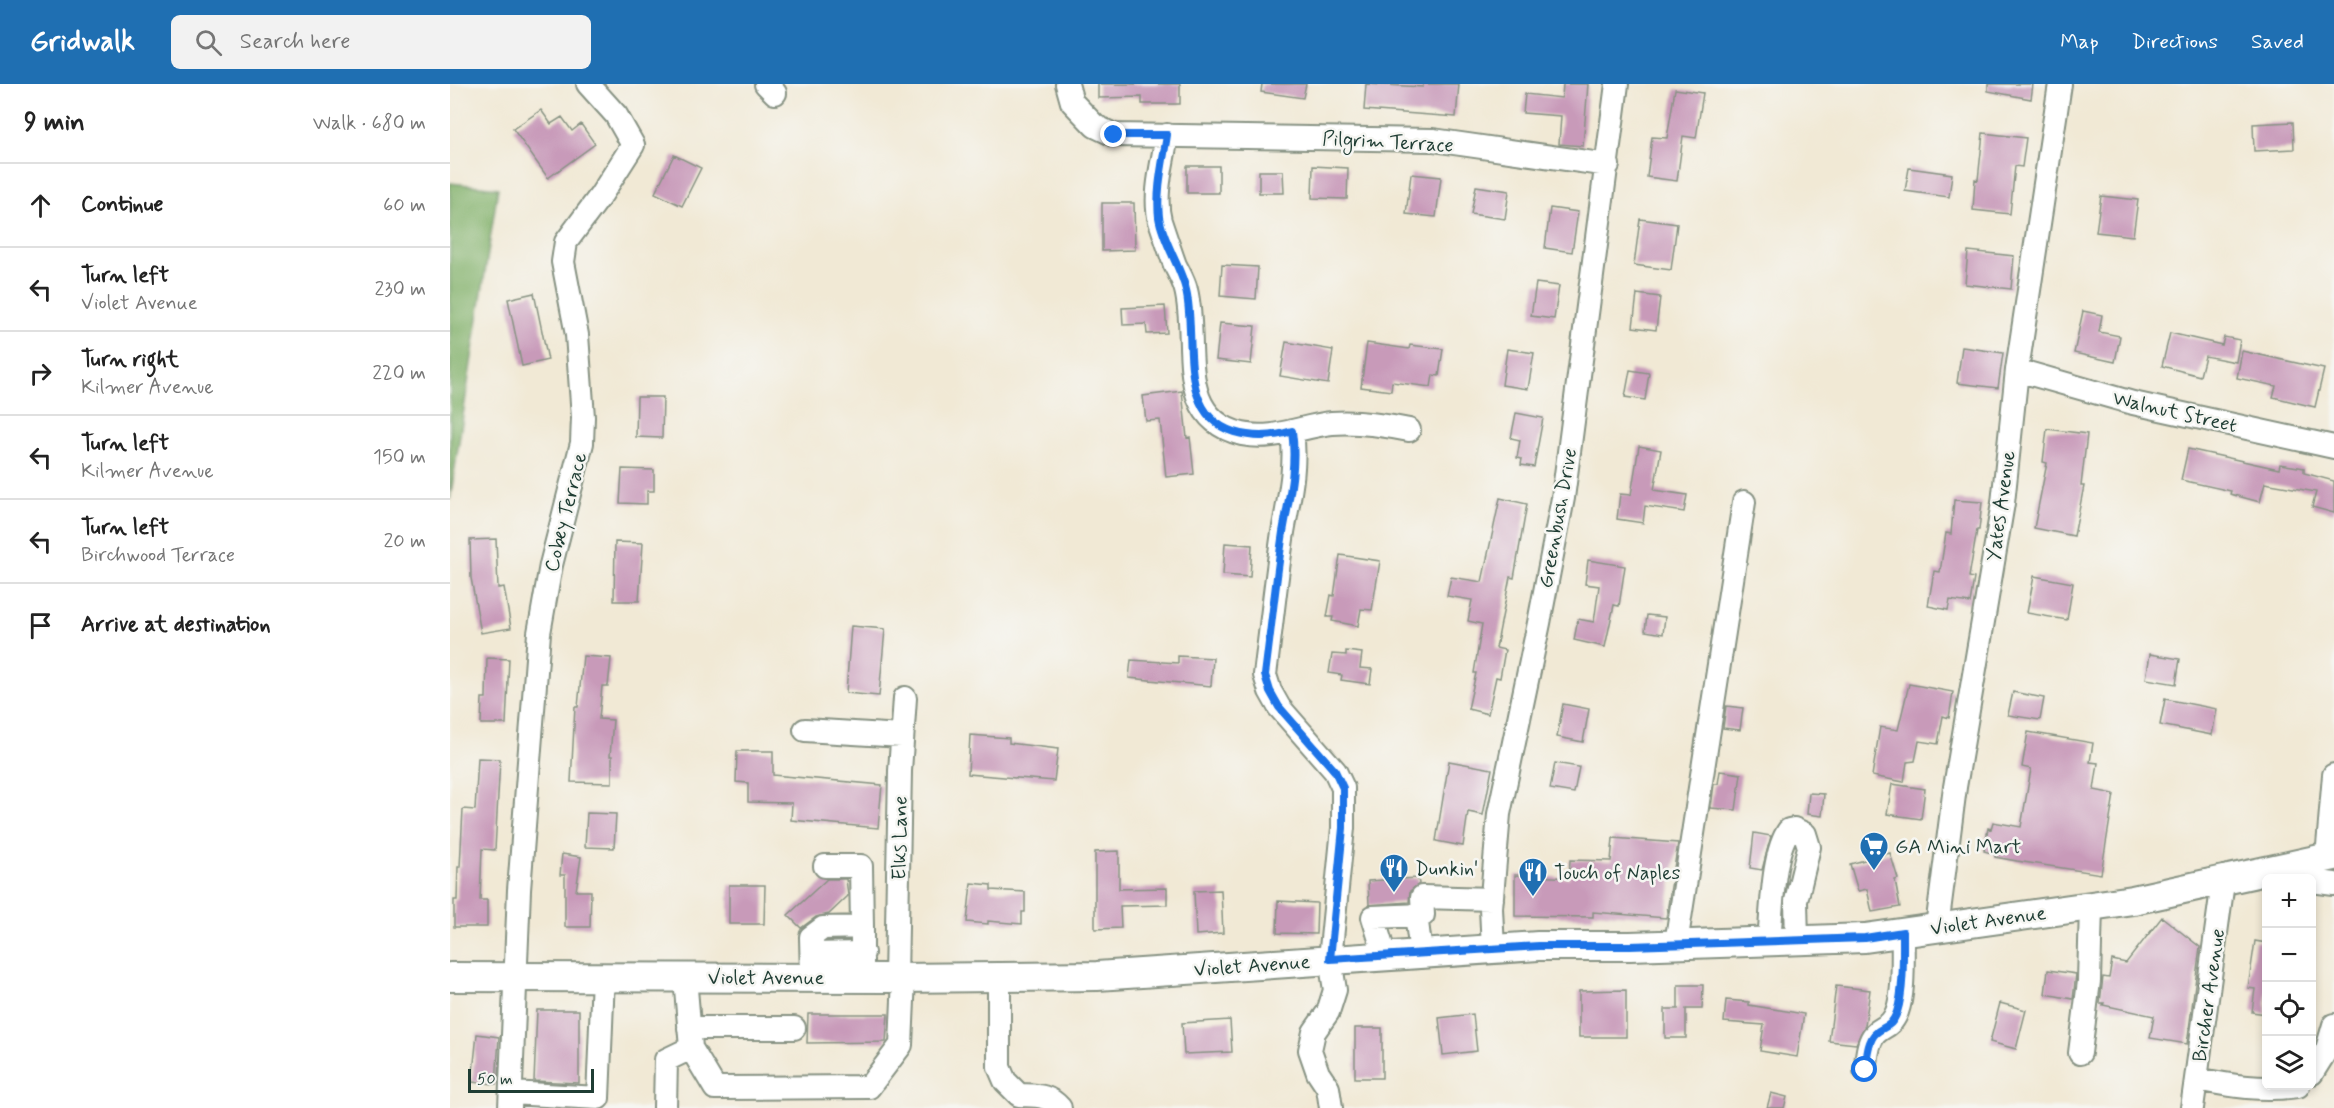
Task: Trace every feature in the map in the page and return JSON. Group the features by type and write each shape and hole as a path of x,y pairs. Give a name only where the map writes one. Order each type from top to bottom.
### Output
{"main road":[{"name":"Violet Avenue","path":"450,977 684,977 812,966 863,965 900,978 1097,976 1492,949 1865,938 2133,900 2260,874 2327,870"}],"street":[{"name":"Cobey Terrace","path":"516,976 519,890 538,633 551,565 582,443 583,417 577,335 564,270 564,249 566,242 601,195 633,145 616,115 588,84"},
{"name":"Pilgrim Terrace","path":"1067,84 1072,102 1095,126 1114,135 1433,140 1608,165"},
{"name":"Greenbush Drive","path":"1492,949 1492,898 1499,814 1563,498 1617,84"},
{"name":"Yates Avenue","path":"1936,927 1956,787 2003,503 2017,370 2060,84"},
{"path":"1167,135 1159,192 1160,218 1186,289 1195,393 1203,409 1227,430 1260,436 1279,435 1332,423 1382,424 1409,430"},
{"name":"Walnut Street","path":"2017,370 2133,403 2334,447"},
{"path":"1292,431 1295,451 1292,486 1283,533 1265,675 1270,691 1279,707 1335,771 1343,788 1343,828 1330,959 1335,990 1328,1012 1314,1032 1310,1050 1318,1073 1328,1088 1331,1108"},
{"path":"1676,944 1744,502"},
{"name":"Elks Lane","path":"868,1097 901,1045 900,771 905,698"},
{"path":"806,730 902,736"},
{"path":"2327,870 2334,775"},
{"path":"825,866 861,866 863,965"},
{"name":"Bircher Avenue","path":"2192,1108 2223,882"},
{"path":"1385,956 1373,917 1423,915 1422,897 1492,898"},
{"path":"2080,1053 2089,981 2091,906"},
{"path":"1416,914 1421,954"},
{"path":"812,966 811,938 823,928 862,927"},
{"path":"1865,1070 1872,1037 1888,1027 1897,1011 1902,977 1903,932"},
{"path":"516,976 510,1100 598,1098 603,976"},
{"path":"684,977 690,1038 714,1088 730,1098 868,1097"},
{"path":"999,977 999,1067 1005,1081 1019,1102 1044,1096 1053,1099 1060,1108"},
{"path":"2316,1066 2326,1049 2334,1025"},
{"path":"665,1108 666,1060 690,1038 794,1028"},
{"path":"2197,1079 2236,1087 2262,1088"}],"green space":[{"path":"450,183 498,188 450,500"}],"building":[{"path":"1098,84 1180,84 1180,104 1142,104 1142,97 1098,98"},
{"path":"1262,84 1306,84 1303,98 1261,92"},
{"path":"1366,84 1423,87 1423,84 1459,84 1456,117 1364,110"},
{"path":"1563,84 1588,84 1583,146 1559,144 1561,116 1523,113 1525,94 1562,98"},
{"path":"1988,84 2033,84 2031,99 1988,91"},
{"path":"1675,89 1703,93 1696,138 1683,136 1677,181 1647,177 1652,137 1667,138"},
{"path":"541,110 551,124 562,117 572,131 581,124 595,144 548,178 513,129"},
{"path":"2293,122 2294,149 2254,151 2253,124"},
{"path":"1983,133 2026,138 2022,167 2015,166 2010,214 1973,210 1975,179 1978,180"},
{"path":"674,155 701,168 682,206 655,193"},
{"path":"1187,166 1219,166 1219,193 1187,193"},
{"path":"1313,166 1348,168 1347,199 1312,198"},
{"path":"1909,168 1952,174 1949,197 1905,191"},
{"path":"1259,171 1283,171 1284,193 1259,193"},
{"path":"1411,174 1441,177 1436,217 1406,214"},
{"path":"1476,186 1509,191 1505,219 1471,214"},
{"path":"2101,196 2138,200 2133,236 2096,232"},
{"path":"1102,203 1134,203 1135,250 1102,251"},
{"path":"1550,208 1578,212 1572,252 1545,248"},
{"path":"1640,219 1677,224 1671,270 1634,265"},
{"path":"1968,251 2014,256 2011,289 1965,284"},
{"path":"1222,265 1258,267 1256,299 1220,296"},
{"path":"1536,283 1559,286 1554,319 1531,316"},
{"path":"534,293 548,360 522,366 508,299"},
{"path":"1637,294 1660,297 1656,330 1633,327"},
{"path":"1165,306 1167,333 1147,334 1146,324 1123,325 1122,308"},
{"path":"2083,311 2102,315 2099,332 2120,336 2115,362 2074,353"},
{"path":"1220,323 1255,326 1251,364 1216,360"},
{"path":"2170,333 2222,345 2224,337 2240,340 2236,362 2205,356 2200,376 2162,366"},
{"path":"1286,342 1333,350 1328,384 1280,376"},
{"path":"1367,343 1409,349 1410,345 1443,349 1439,376 1433,375 1431,387 1392,382 1391,391 1361,387"},
{"path":"1962,347 2003,353 1998,388 1957,383"},
{"path":"1507,349 1534,353 1528,389 1502,385"},
{"path":"2242,351 2324,369 2315,407 2273,397 2276,386 2237,378"},
{"path":"1630,370 1649,373 1645,400 1625,397"},
{"path":"1182,391 1194,474 1166,477 1160,420 1146,421 1143,396"},
{"path":"637,397 663,397 662,438 636,437"},
{"path":"1516,413 1543,418 1534,467 1521,465 1522,459 1517,458 1520,440 1511,438"},
{"path":"2047,429 2087,434 2081,486 2084,486 2074,536 2034,528 2047,463 2043,462"},
{"path":"1639,446 1661,450 1654,490 1687,495 1684,512 1645,506 1643,523 1617,519 1620,494 1631,495"},
{"path":"2188,449 2279,469 2280,464 2304,468 2304,473 2334,481 2334,513 2312,507 2316,492 2265,483 2260,502 2230,494 2231,491 2181,480"},
{"path":"622,469 654,470 654,491 647,491 647,504 620,503"},
{"path":"1500,498 1527,504 1514,578 1510,577 1496,648 1505,650 1500,678 1496,677 1488,714 1468,709 1476,673 1474,673 1482,624 1468,621 1472,600 1447,596 1451,577 1482,582"},
{"path":"1954,500 1982,502 1979,530 1977,530 1969,577 1974,578 1970,603 1950,600 1948,610 1928,606 1934,571 1940,572 1946,533 1951,534"},
{"path":"496,539 498,588 504,587 511,628 481,633 471,578 470,540"},
{"path":"615,542 643,543 639,601 614,601"},
{"path":"1225,543 1252,545 1250,577 1223,575"},
{"path":"1340,555 1380,561 1372,610 1361,609 1358,626 1332,621 1333,617 1327,617 1331,595 1334,596"},
{"path":"1588,560 1625,566 1619,606 1614,605 1605,647 1574,640 1578,619 1594,622 1599,586 1585,584"},
{"path":"2034,576 2073,583 2067,620 2027,613"},
{"path":"1647,615 1665,617 1663,634 1645,631"},
{"path":"851,626 885,629 879,696 846,693"},
{"path":"1346,651 1362,653 1360,668 1372,669 1370,684 1341,680 1342,675 1329,673 1332,654 1346,655"},
{"path":"2150,654 2180,659 2176,684 2146,679"},
{"path":"583,656 611,658 608,686 602,686 599,719 613,720 610,756 612,756 612,783 571,782 575,707 578,707"},
{"path":"1178,656 1213,658 1211,686 1129,678 1131,660 1178,663"},
{"path":"487,658 509,659 506,724 481,724 482,698 486,698"},
{"path":"1909,684 1953,692 1949,718 1943,716 1938,744 1919,741 1915,761 1907,762 1904,782 1872,776 1880,727 1898,730"},
{"path":"2013,692 2044,698 2040,720 2008,715"},
{"path":"2165,699 2217,709 2212,735 2160,725"},
{"path":"1563,704 1589,709 1583,742 1557,737"},
{"path":"1726,706 1743,708 1740,730 1723,728"},
{"path":"2028,732 2093,743 2090,762 2098,763 2094,790 2114,794 2101,874 1995,857 1995,854 1984,851 1988,828 1991,829 1993,822 2021,827 2031,769 2022,767"},
{"path":"970,735 1009,738 1009,743 1058,749 1054,781 968,774"},
{"path":"737,751 773,751 773,775 882,785 878,828 791,820 792,803 748,802 748,783 736,782"},
{"path":"478,758 500,759 495,850 482,849 480,900 487,900 487,927 454,927 454,900 457,900 463,809 475,810"},
{"path":"1449,761 1492,769 1483,815 1468,812 1463,846 1436,841"},
{"path":"1555,763 1579,767 1574,793 1550,789"},
{"path":"1720,771 1741,774 1736,810 1711,808 1714,784 1718,784"},
{"path":"1892,784 1925,789 1921,819 1887,814"},
{"path":"1809,793 1824,794 1822,816 1807,814"},
{"path":"587,813 616,814 614,848 585,847"},
{"path":"1754,833 1771,836 1762,870 1750,868"},
{"path":"1613,838 1678,843 1666,918 1593,912 1593,917 1515,916 1515,875 1569,878 1570,860 1611,861"},
{"path":"1119,851 1119,889 1167,888 1167,905 1120,906 1121,928 1095,929 1095,852"},
{"name":"GA Mini Mart","path":"1890,853 1898,879 1895,880 1900,907 1872,912 1867,889 1858,891 1850,864"},
{"path":"562,854 581,857 576,891 591,891 590,927 565,927 565,875 560,875"},
{"name":"Dunkin'","path":"1418,878 1419,884 1410,891 1409,902 1369,905 1368,881"},
{"path":"827,879 846,879 848,896 829,914 816,917 801,928 788,915"},
{"path":"971,883 991,885 991,890 1025,892 1025,912 1022,912 1022,924 967,922"},
{"path":"729,885 765,885 764,924 729,924"},
{"path":"1221,890 1223,933 1196,935 1194,891"},
{"path":"1278,901 1317,903 1316,934 1277,933"},
{"path":"2162,917 2200,947 2187,1044 2150,1038 2154,1016 2100,1003 2103,977 2109,978 2112,960 2126,963"},
{"path":"2255,941 2262,942 2262,1013 2252,1012 2255,989 2248,988"},
{"path":"2048,970 2076,974 2073,999 2045,994"},
{"path":"1678,985 1703,985 1702,1009 1686,1009 1686,1038 1665,1038 1665,1009 1678,1009"},
{"path":"1836,986 1870,990 1865,1025 1856,1044 1829,1041"},
{"path":"1626,990 1626,1037 1579,1037 1579,991"},
{"path":"1726,1000 1749,1002 1749,1005 1804,1014 1797,1057 1760,1051 1764,1025 1724,1022"},
{"path":"2000,1003 2026,1010 2016,1049 1990,1042"},
{"path":"537,1010 579,1010 579,1083 534,1081"},
{"path":"808,1014 888,1014 886,1042 807,1043"},
{"path":"1473,1014 1477,1051 1443,1055 1439,1018"},
{"path":"1230,1020 1232,1052 1184,1054 1182,1023"},
{"path":"1355,1028 1382,1028 1382,1078 1355,1078"},
{"path":"477,1034 499,1037 496,1084 472,1082"},
{"path":"1771,1093 1787,1097 1784,1108 1767,1108"}],"place":[{"name":"GA Mini Mart","path":"1874,872"},
{"name":"Dunkin'","path":"1394,894"},
{"name":"Touch of Naples","path":"1533,898"}],"route":[{"path":"1114,135 1167,135 1159,192 1160,218 1186,289 1195,393 1203,409 1227,430 1243,435 1279,435 1292,431 1295,451 1292,486 1283,533 1265,675 1270,691 1279,707 1335,771 1343,788 1343,828 1330,959 1539,946 1630,946 1865,938 1903,932 1902,977 1897,1011 1888,1027 1872,1037 1865,1070"}]}
